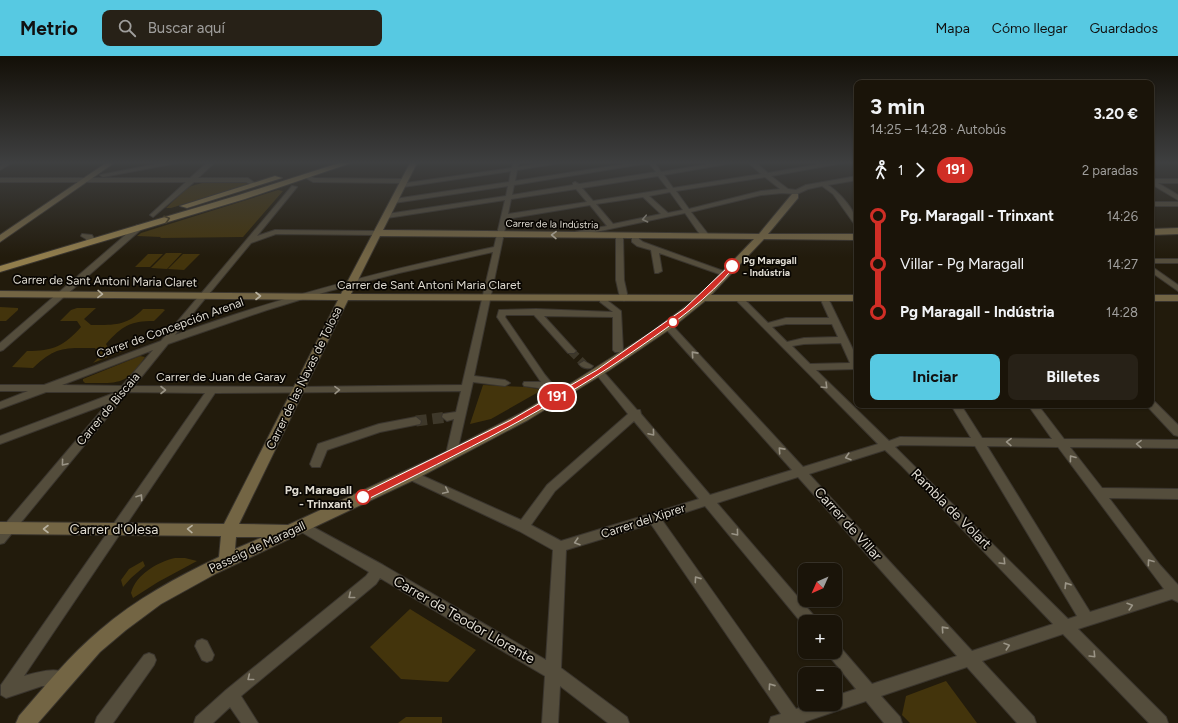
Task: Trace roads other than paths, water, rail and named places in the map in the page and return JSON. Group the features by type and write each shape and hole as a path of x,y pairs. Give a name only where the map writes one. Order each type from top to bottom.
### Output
{"main road":[{"path":"0,239 67,194"},
{"path":"0,269 153,215 221,194"},
{"path":"0,262 87,239 140,227 250,194"},
{"name":"Carrer de las Navas de Tolosa","path":"229,530 352,281 397,194"},
{"name":"Passeig de Maragall","path":"26,723 63,678 111,631 169,590 227,560 452,454 558,397 600,372 668,326 701,299 760,236 796,194"},
{"path":"140,227 153,215"},
{"path":"1154,232 1178,231"},
{"name":"Carrer de la Indústria","path":"378,233 854,237"},
{"name":"Carrer de Sant Antoni Maria Claret","path":"0,294 300,296 344,298 854,298"},
{"path":"1154,298 1178,298"},
{"name":"Carrer d'Olesa","path":"3,532 117,529 229,530 296,528"},
{"path":"227,560 229,530"}],"street":[{"path":"153,215 177,194"},
{"name":"Carrer de Biscaia","path":"3,532 122,393 288,194"},
{"path":"394,200 433,194"},
{"path":"386,216 529,194"},
{"path":"583,194 611,226"},
{"path":"504,217 650,194"},
{"path":"674,194 704,234"},
{"path":"571,235 687,211 756,194"},
{"path":"836,194 854,220"},
{"path":"645,195 666,215"},
{"path":"452,454 485,298 509,197"},
{"path":"1154,204 1178,204"},
{"path":"0,348 140,227"},
{"name":"Carrer de la Indústria","path":"248,241 275,232 378,233"},
{"path":"619,235 620,280 624,298"},
{"path":"635,235 637,242 725,273"},
{"path":"654,249 658,271"},
{"name":"Carrer de Concepción Arenal","path":"0,406 165,341 300,296 352,281 497,250"},
{"path":"1154,261 1178,261"},
{"path":"1154,270 1178,289"},
{"path":"604,298 604,302 617,311 618,350"},
{"name":"Rambla de Volart","path":"739,298 784,345 1066,626 1160,723"},
{"path":"824,298 854,362"},
{"path":"558,397 501,317 502,312 617,315"},
{"path":"536,312 571,351"},
{"path":"766,326 790,321 834,321"},
{"name":"Carrer de Villar","path":"668,326 1028,723"},
{"path":"784,345 804,340 844,340"},
{"path":"806,367 854,366"},
{"path":"600,372 804,615"},
{"name":"Carrer de Juan de Garay","path":"0,388 122,393 212,390 298,390 467,383 505,383"},
{"path":"528,384 549,386"},
{"path":"3,691 117,529 212,390"},
{"path":"0,440 122,393"},
{"path":"1154,407 1178,432"},
{"path":"958,408 1087,619"},
{"path":"842,701 1087,619 1177,593 1035,408"},
{"path":"523,527 551,488 636,413"},
{"path":"447,417 460,415"},
{"path":"316,464 322,447 379,428 416,421"},
{"name":"Carrer del Xiprer","path":"560,547 800,471 886,445 906,441 1178,444"},
{"path":"410,475 523,527 560,547 550,723"},
{"path":"1100,493 1178,494"},
{"path":"654,518 795,720"},
{"name":"Carrer de Teodor Llorente","path":"296,528 378,569 553,672 620,723"},
{"path":"202,723 230,695 371,580 378,569"},
{"path":"841,659 894,723"},
{"path":"104,723 149,660"},
{"path":"3,691 42,678 63,678"},
{"path":"230,695 250,723"},
{"path":"777,723 795,720 817,711"}],"tunnel":[{"path":"571,351 584,364"},
{"path":"416,421 447,417"}],"place":[{"name":"Pg Maragall - Indústria","path":"732,266"},
{"name":"Pg. Maragall - Trinxant","path":"363,497"}]}
